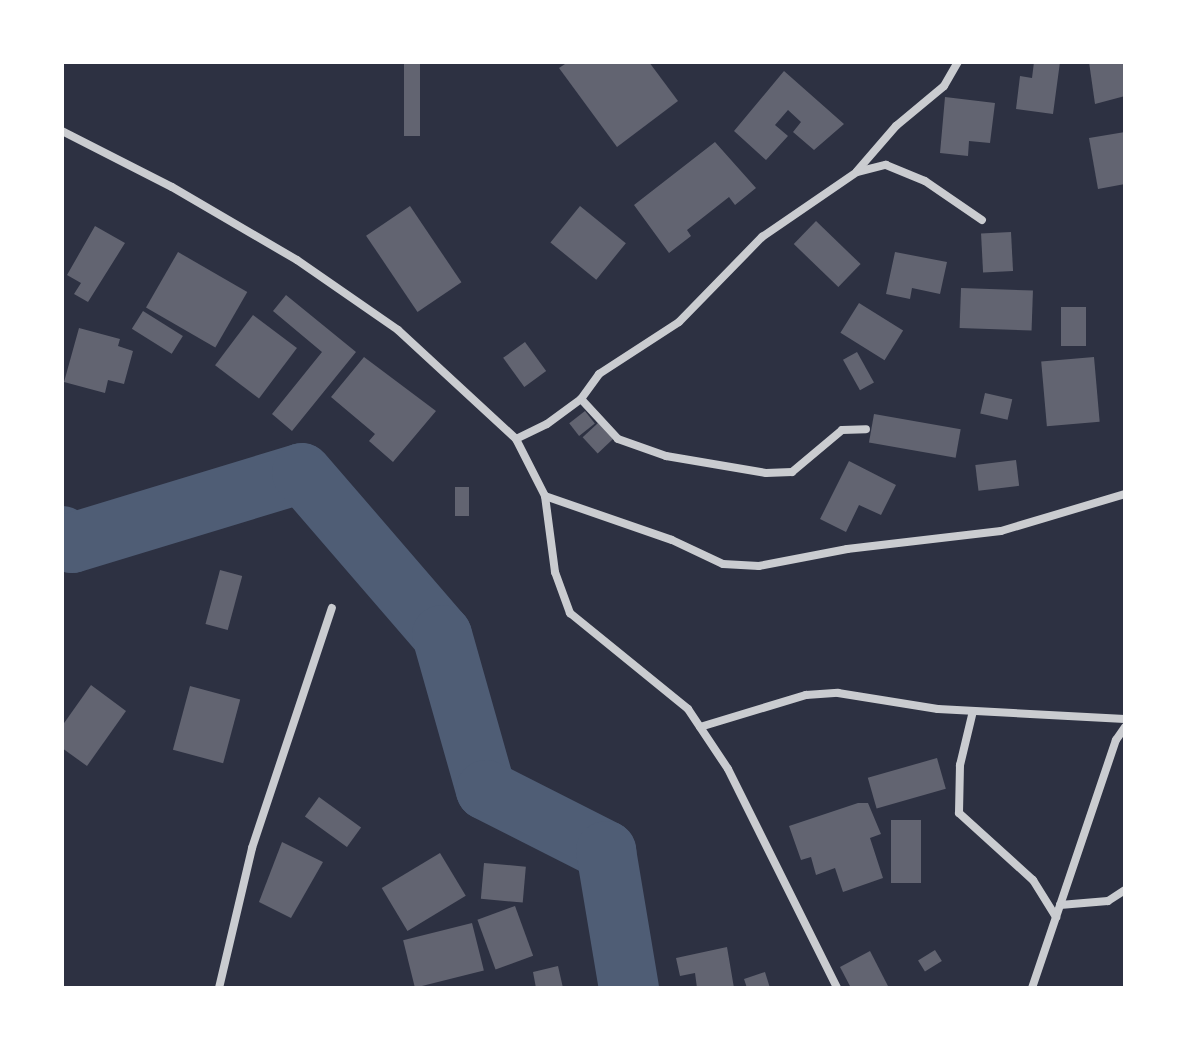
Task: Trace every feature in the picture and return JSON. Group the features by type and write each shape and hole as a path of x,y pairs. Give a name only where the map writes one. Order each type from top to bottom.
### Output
{"street":[{"path":"516,439 581,399 599,374 679,322 762,237 857,172 896,126 944,86 958,62"},
{"path":"62,131 172,187 297,260 398,330 516,439 545,496 555,572 570,613 688,709 728,769 837,988"},
{"path":"857,172 886,165 925,181 982,220"},
{"path":"581,399 618,439 666,456 766,473 792,472 842,430 866,429"},
{"path":"545,496 672,540 723,564 759,566 847,549 1001,531 1125,494"},
{"path":"219,988 252,848 332,608"},
{"path":"700,727 806,695 838,693 973,711 1125,719"},
{"path":"973,711 960,765 959,813 1033,880 1056,917"},
{"path":"1032,988 1116,740 1125,727"},
{"path":"1060,905 1108,901 1125,890"}],"building":[{"path":"404,62 420,62 420,136 404,136"},
{"path":"568,62 649,62 678,101 617,147 559,68"},
{"path":"1034,62 1060,62 1053,114 1016,109 1020,76 1032,78"},
{"path":"1089,62 1125,62 1125,96 1095,104"},
{"path":"784,71 844,124 814,150 793,132 801,122 788,110 775,125 788,136 766,160 734,131"},
{"path":"945,97 995,103 990,143 969,141 968,156 940,153"},
{"path":"1125,132 1125,184 1098,189 1089,138"},
{"path":"715,142 756,188 735,205 729,197 687,230 691,236 669,253 634,205"},
{"path":"410,206 461,282 418,312 366,236"},
{"path":"580,206 626,243 596,280 550,243"},
{"path":"816,221 861,264 838,287 794,244"},
{"path":"95,226 125,243 88,302 74,294 81,283 67,275"},
{"path":"1011,232 1013,271 983,273 981,234"},
{"path":"178,252 247,292 215,347 146,307"},
{"path":"895,252 947,262 940,294 912,288 910,299 886,294"},
{"path":"961,288 1033,291 1032,330 960,328"},
{"path":"286,295 356,352 292,431 272,414 322,352 273,311"},
{"path":"859,303 903,331 885,360 840,333"},
{"path":"1061,307 1086,307 1086,346 1061,346"},
{"path":"143,311 183,336 172,354 132,329"},
{"path":"253,315 297,348 259,398 215,365"},
{"path":"79,328 120,339 118,346 133,351 124,384 108,380 105,393 64,382"},
{"path":"525,342 546,371 524,387 503,358"},
{"path":"857,352 874,383 860,390 843,360"},
{"path":"364,357 436,411 393,462 369,441 375,434 331,397"},
{"path":"1094,357 1100,422 1047,426 1041,362"},
{"path":"985,393 1012,399 1008,420 980,413"},
{"path":"585,411 595,424 579,436 569,423"},
{"path":"874,414 961,429 956,458 869,443"},
{"path":"598,423 613,439 598,453 583,437"},
{"path":"1016,460 1019,486 978,491 975,465"},
{"path":"849,461 896,485 881,515 859,505 846,532 820,519"},
{"path":"455,487 469,487 469,516 455,516"},
{"path":"220,570 242,576 228,630 206,624"},
{"path":"91,685 126,711 87,766 62,748 62,726"},
{"path":"190,686 240,699 223,763 173,750"},
{"path":"937,758 946,789 877,809 868,778"},
{"path":"319,797 361,828 347,847 305,816"},
{"path":"858,803 868,803 881,834 870,838 883,878 843,892 835,868 816,875 811,857 801,860 789,826"},
{"path":"891,820 921,820 921,883 891,883"},
{"path":"282,842 323,862 291,918 259,902"},
{"path":"440,853 466,896 407,931 382,888"},
{"path":"484,863 526,867 523,903 481,899"},
{"path":"515,906 533,956 496,969 477,920"},
{"path":"472,923 484,971 415,988 403,940"},
{"path":"727,947 734,988 697,988 695,973 680,976 676,958"},
{"path":"935,950 942,961 925,972 918,961"},
{"path":"870,951 889,988 851,988 840,967"},
{"path":"558,966 563,988 536,988 533,972"},
{"path":"765,972 770,988 747,988 744,979"}],"waterway":[{"path":"62,536 72,543 302,473 442,635 486,790 606,851 629,988"}]}
